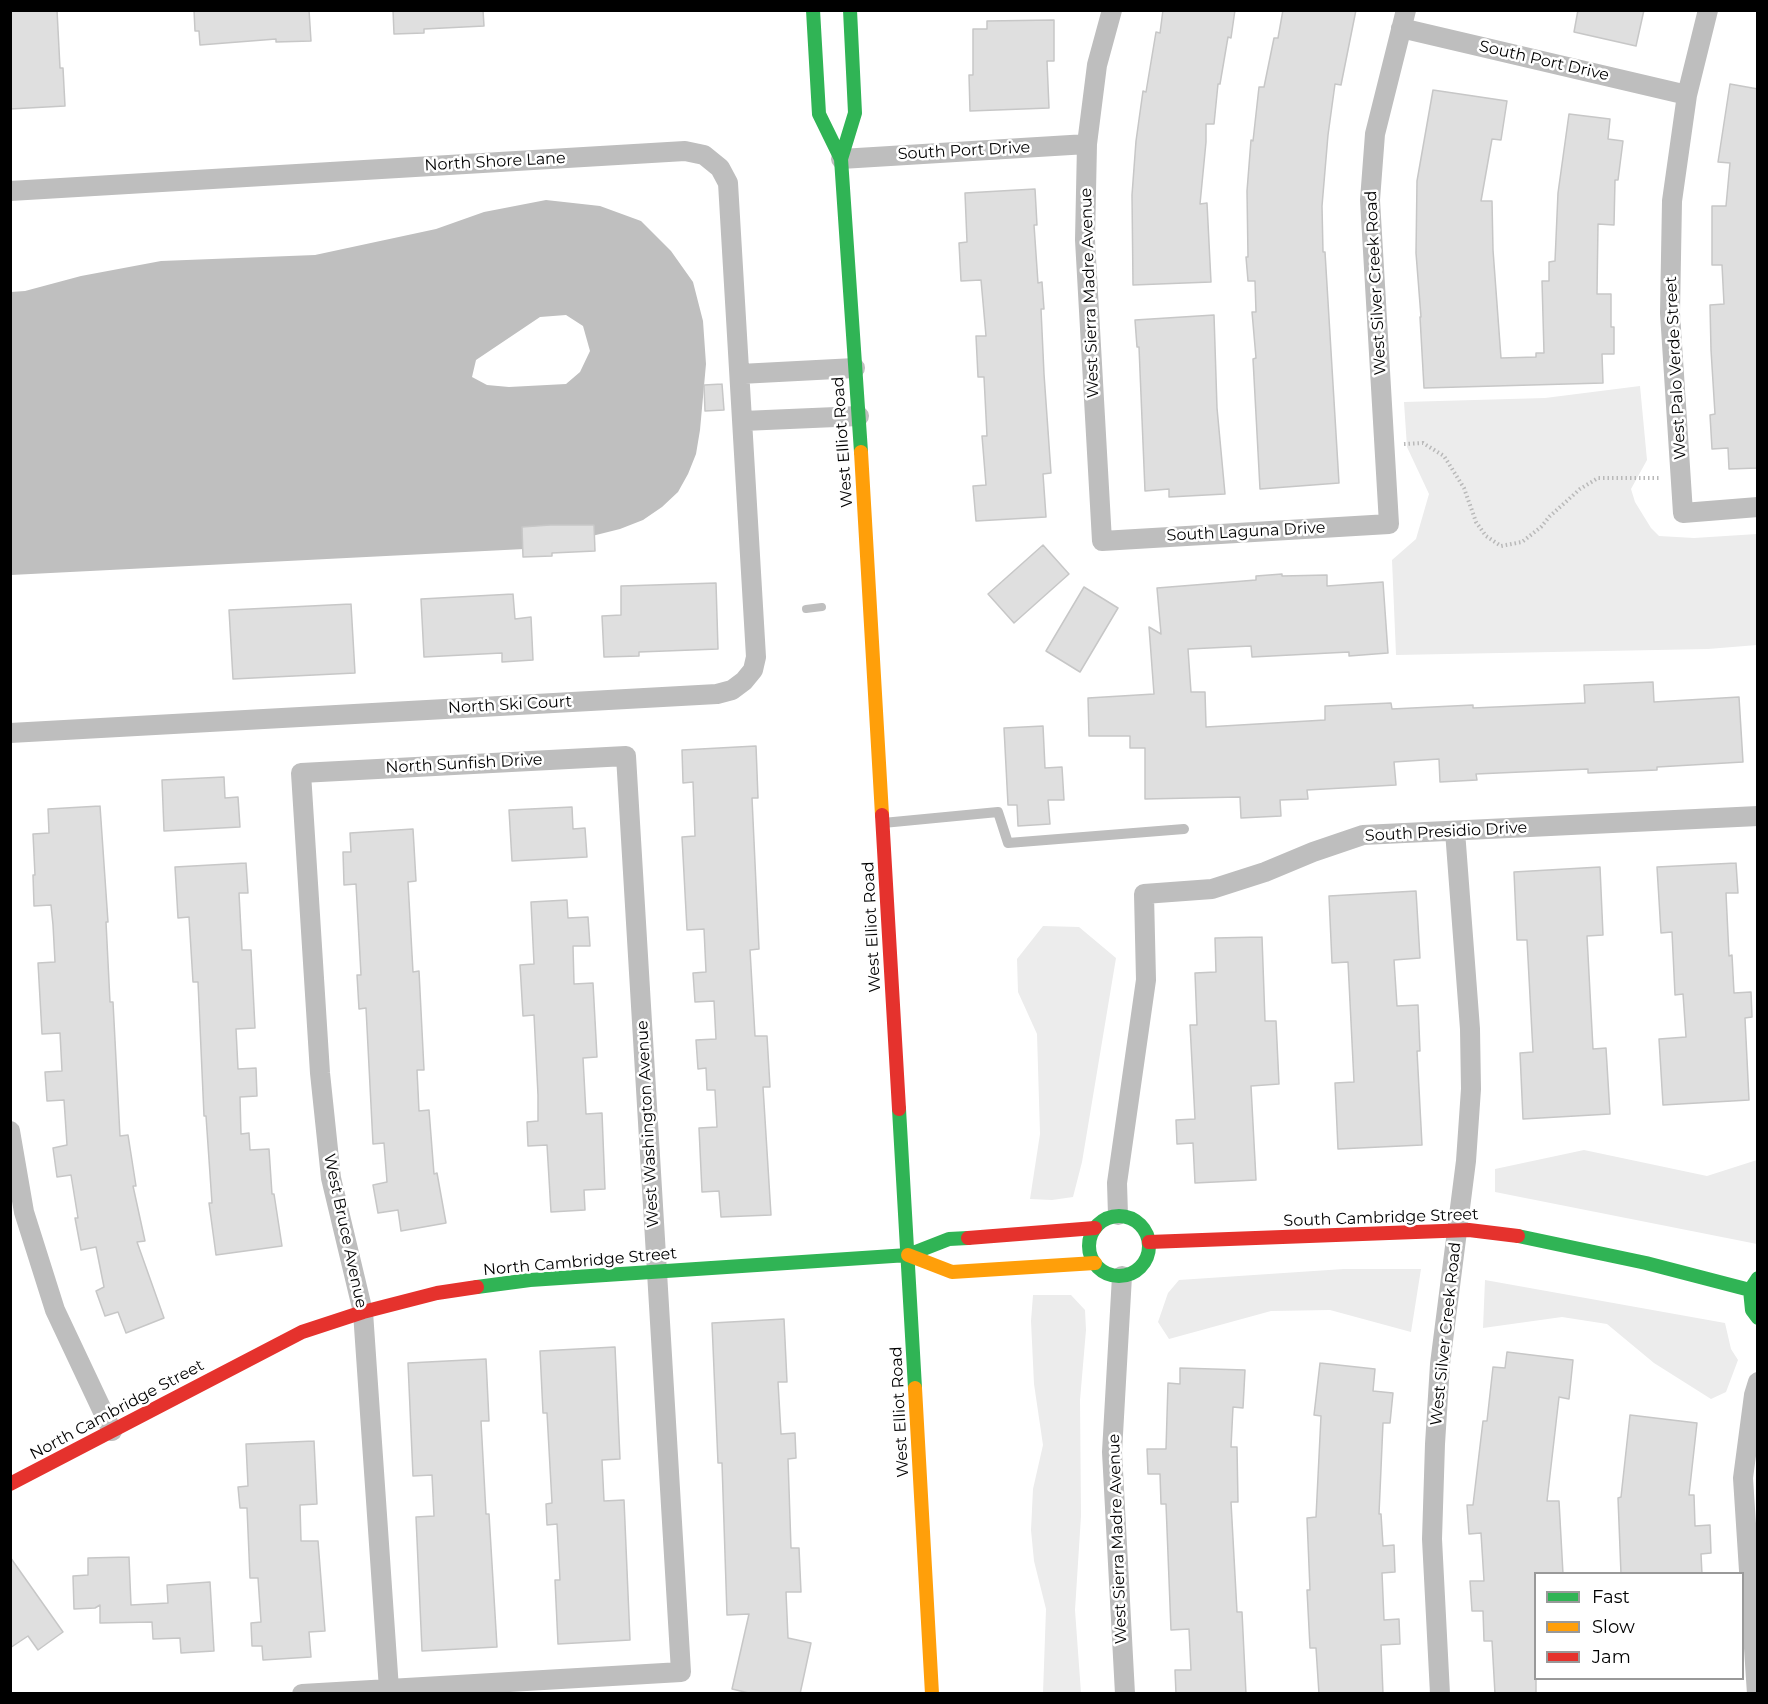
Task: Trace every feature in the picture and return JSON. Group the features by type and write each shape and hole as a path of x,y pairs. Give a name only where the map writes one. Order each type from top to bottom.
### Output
{"street":[{"name":"West Elliot Road","path":"813,10 819,114 841,159"},
{"name":"West Elliot Road","path":"850,10 855,113 841,159 859,416 932,1694"},
{"name":"West Sierra Madre Avenue","path":"1102,541 1085,240 1087,144 1097,65 1112,10"},
{"name":"West Palo Verde Street","path":"1708,10 1687,95 1672,201 1670,302 1683,513 1758,507"},
{"name":"South Port Drive","path":"1403,19 1687,95"},
{"name":"West Silver Creek Road","path":"1389,524 1370,200 1375,134 1403,19"},
{"name":"South Port Drive","path":"841,159 1087,144"},
{"name":"North Shore Lane","path":"10,191 685,151 704,155 720,168 728,183 742,422"},
{"path":"740,374 855,368"},
{"path":"742,422 859,416"},
{"name":"North Ski Court","path":"10,733 717,694 732,690 753,670 756,657 742,422"},
{"name":"South Laguna Drive","path":"1102,541 1389,524"},
{"name":"North Sunfish Drive","path":"301,773 626,756"},
{"name":"West Washington Avenue","path":"389,1689 681,1672 626,756"},
{"name":"West Bruce Avenue","path":"301,773 320,1073 331,1178 363,1312 389,1689"},
{"name":"South Presidio Drive","path":"1118,1215 1117,1183 1146,980 1144,894 1212,889 1265,872 1363,835 1758,816"},
{"name":"West Silver Creek Road","path":"1440,1694 1432,1539 1440,1364 1466,1161 1471,1089 1471,1039 1455,831"},
{"path":"10,1131 24,1212 55,1310 112,1431"},
{"path":"1118,1215 1135,1220 1147,1233 1149,1242 1149,1252 1139,1268 1122,1276 1107,1273 1095,1263 1089,1246 1095,1228 1101,1221 1118,1215"},
{"path":"908,1255 950,1239 1095,1228"},
{"name":"South Cambridge Street","path":"1149,1242 1469,1230 1533,1238 1646,1263 1750,1290"},
{"path":"908,1255 952,1272 1095,1263"},
{"name":"North Cambridge Street","path":"10,1485 302,1332 363,1312 437,1293 530,1280 908,1255"},
{"name":"West Sierra Madre Avenue","path":"1122,1276 1112,1452 1125,1694"},
{"path":"1758,1278 1750,1290 1752,1310 1758,1318"},
{"path":"1757,1694 1753,1561 1743,1478 1754,1395 1758,1382"},
{"path":"303,1694 389,1689"}],"lane":[{"path":"882,823 998,813 1008,843 1184,829"}],"path":[{"path":"1385,446 1423,443 1444,456 1464,488 1476,522 1486,536 1501,546 1522,542 1580,489 1598,478 1681,478"}],"shaded area":[{"path":"546,200 600,206 641,221 671,251 693,282 703,321 706,364 700,430 696,454 688,474 678,492 662,507 643,520 620,529 544,548 11,575 11,292 25,291 81,276 161,261 315,255 436,229 484,212","holes":["566,315 583,326 590,351 580,372 566,384 509,387 487,385 472,377 476,360 540,317"]},
{"path":"1640,386 1647,460 1631,489 1635,502 1651,528 1659,536 1694,538 1757,534 1757,645 1708,649 1396,655 1392,560 1416,539 1429,494 1407,447 1404,402 1545,398"},
{"path":"1043,926 1079,927 1116,958 1082,1162 1073,1197 1052,1200 1030,1199 1040,1134 1037,1034 1018,992 1017,959"},
{"path":"1584,1150 1707,1176 1757,1160 1757,1244 1495,1192 1495,1169"},
{"path":"1344,1269 1421,1269 1411,1332 1330,1310 1271,1311 1169,1339 1158,1322 1168,1293 1179,1280"},
{"path":"1485,1280 1725,1323 1731,1349 1738,1360 1726,1392 1711,1399 1654,1363 1607,1324 1562,1317 1483,1328"},
{"path":"1033,1295 1071,1295 1085,1310 1086,1330 1080,1400 1081,1516 1075,1610 1081,1693 1043,1693 1046,1609 1034,1561 1031,1530 1033,1489 1043,1445 1034,1384 1031,1321"}],"building":[{"path":"10,10 57,10 60,68 63,68 65,106 10,109"},
{"path":"194,10 309,10 311,41 276,42 276,39 200,45 199,31 195,31"},
{"path":"393,10 483,10 484,26 424,29 424,33 394,34"},
{"path":"1163,10 1235,10 1231,38 1228,37 1220,84 1218,84 1214,124 1206,124 1200,204 1207,203 1211,282 1133,285 1132,195 1136,141 1143,91 1146,92 1156,32 1160,33"},
{"path":"1283,10 1356,10 1341,85 1335,84 1322,206 1323,252 1325,252 1339,483 1260,489 1253,359 1256,358 1252,312 1256,312 1255,281 1248,281 1247,191 1251,140 1253,141 1259,87 1264,87 1274,38 1278,38"},
{"path":"1578,10 1644,10 1636,46 1574,32"},
{"path":"1054,20 1054,61 1047,61 1049,108 970,111 969,75 973,75 973,29 987,29 987,21"},
{"path":"1730,84 1758,89 1758,468 1729,469 1728,448 1712,449 1710,415 1715,414 1710,305 1724,304 1722,265 1712,265 1712,206 1726,206 1730,163 1718,162"},
{"path":"1433,90 1507,101 1501,140 1492,139 1481,201 1492,201 1493,250 1501,358 1536,357 1536,353 1544,353 1542,281 1549,281 1549,262 1555,261 1558,193 1569,114 1610,119 1608,139 1623,141 1618,180 1615,180 1614,225 1598,224 1597,294 1611,294 1611,327 1614,327 1614,354 1602,354 1603,383 1424,388 1416,253 1417,181"},
{"path":"1035,189 1037,225 1034,225 1038,283 1042,282 1044,309 1041,309 1051,473 1043,474 1046,517 976,521 973,486 986,485 982,436 987,436 984,377 978,377 976,336 986,336 981,280 961,281 959,243 967,242 965,193"},
{"path":"1214,315 1217,408 1225,494 1169,497 1169,489 1145,491 1139,347 1137,347 1135,320"},
{"path":"722,384 724,410 705,411 704,385"},
{"path":"594,525 595,551 523,557 522,527"},
{"path":"1043,545 1069,574 1014,623 988,594"},
{"path":"1282,574 1282,576 1327,575 1327,586 1383,582 1388,653 1349,656 1349,652 1252,657 1251,646 1188,649 1191,692 1205,692 1206,727 1325,720 1325,706 1391,703 1392,709 1585,703 1584,685 1653,682 1654,702 1739,697 1743,762 1657,767 1657,770 1588,773 1588,769 1476,774 1477,780 1440,782 1439,759 1394,762 1396,785 1307,790 1308,799 1280,800 1281,816 1241,818 1240,797 1145,799 1145,748 1130,748 1130,736 1089,736 1088,698 1154,694 1149,627 1161,634 1157,588 1256,580 1256,576"},
{"path":"716,583 718,649 639,652 639,656 604,657 602,616 621,615 621,586"},
{"path":"1084,587 1118,608 1080,672 1046,651"},
{"path":"513,594 515,619 531,617 533,660 502,662 502,653 424,657 421,599"},
{"path":"351,604 355,673 233,679 229,610"},
{"path":"1043,726 1045,768 1062,767 1064,800 1048,800 1050,824 1018,826 1017,805 1008,805 1004,728"},
{"path":"756,746 758,798 752,798 759,949 750,950 755,1036 767,1036 770,1087 763,1087 771,1215 721,1217 719,1191 702,1192 699,1128 717,1127 715,1090 707,1090 706,1068 698,1069 696,1040 716,1039 714,1001 695,1002 693,973 706,972 704,929 687,930 682,837 695,836 693,782 683,783 682,750"},
{"path":"224,777 225,798 238,797 240,827 164,831 162,780"},
{"path":"100,806 108,922 106,922 110,1002 113,1002 120,1136 128,1135 136,1186 133,1186 145,1241 137,1242 164,1318 126,1333 118,1312 105,1316 96,1291 104,1287 96,1247 81,1250 71,1175 57,1177 53,1148 67,1145 64,1100 47,1101 45,1072 62,1071 60,1033 42,1034 38,963 55,962 53,925 51,905 34,906 33,834 49,833 48,809"},
{"path":"572,807 573,829 585,828 587,857 512,861 509,810"},
{"path":"413,829 416,881 408,882 413,972 419,971 424,1070 417,1070 419,1111 429,1110 434,1174 437,1173 446,1223 401,1231 398,1210 378,1213 373,1185 387,1182 384,1143 373,1144 366,1008 359,1009 357,975 361,975 356,884 344,885 343,852 351,852 350,833"},
{"path":"246,863 248,893 239,893 242,950 251,950 255,1028 236,1029 238,1069 256,1068 257,1096 240,1097 241,1134 249,1133 250,1150 269,1149 272,1194 274,1194 282,1246 216,1255 209,1203 212,1203 206,1116 204,1116 198,982 193,982 189,917 178,918 175,867"},
{"path":"1736,863 1738,893 1726,893 1729,956 1732,955 1734,993 1751,992 1752,1017 1745,1018 1749,1100 1663,1105 1659,1039 1686,1037 1683,994 1675,995 1672,932 1661,933 1657,867"},
{"path":"1600,867 1603,935 1587,936 1593,1049 1606,1048 1610,1114 1523,1119 1520,1053 1533,1052 1527,940 1517,940 1514,872"},
{"path":"1416,891 1420,958 1394,960 1397,1006 1418,1005 1420,1051 1417,1051 1422,1145 1338,1149 1335,1083 1354,1082 1348,962 1332,963 1329,896"},
{"path":"567,900 568,918 588,917 590,946 573,946 574,984 593,983 597,1057 583,1058 586,1114 602,1113 605,1189 584,1190 585,1210 551,1212 547,1145 528,1146 527,1122 538,1121 538,1095 534,1015 523,1016 520,965 534,964 531,902"},
{"path":"1262,937 1265,1021 1276,1021 1279,1084 1251,1086 1256,1180 1195,1183 1193,1143 1177,1144 1176,1120 1195,1119 1190,1025 1197,1025 1195,973 1216,972 1215,938"},
{"path":"784,1319 787,1382 778,1382 781,1434 795,1433 796,1458 788,1459 791,1548 799,1548 801,1592 786,1592 788,1638 811,1643 800,1694 753,1694 732,1689 749,1614 727,1615 722,1463 718,1463 712,1323"},
{"path":"615,1347 620,1459 602,1460 604,1501 624,1500 630,1640 558,1644 555,1580 560,1580 557,1524 547,1525 546,1504 552,1503 547,1413 543,1413 540,1351"},
{"path":"1507,1352 1573,1360 1569,1399 1559,1397 1547,1501 1559,1501 1563,1572 1534,1572 1536,1694 1495,1694 1492,1641 1484,1641 1483,1611 1472,1611 1470,1581 1484,1581 1481,1533 1469,1534 1467,1505 1473,1505 1483,1421 1487,1421 1493,1367 1505,1368"},
{"path":"486,1359 489,1421 481,1421 497,1647 422,1651 416,1517 434,1516 432,1475 413,1476 408,1363"},
{"path":"1320,1363 1375,1369 1373,1391 1393,1393 1390,1423 1383,1423 1379,1514 1381,1514 1383,1546 1394,1545 1395,1572 1382,1573 1384,1620 1399,1619 1400,1644 1381,1645 1383,1694 1319,1694 1316,1648 1310,1648 1307,1518 1316,1517 1321,1416 1314,1415"},
{"path":"1180,1368 1245,1370 1243,1408 1233,1407 1231,1447 1237,1447 1238,1502 1231,1502 1237,1612 1242,1612 1246,1694 1176,1694 1175,1670 1191,1670 1189,1629 1171,1630 1166,1504 1161,1504 1160,1474 1148,1474 1147,1449 1166,1449 1168,1383 1180,1384"},
{"path":"1630,1415 1697,1423 1689,1495 1694,1495 1695,1526 1710,1525 1711,1553 1701,1554 1702,1572 1621,1572 1618,1498 1621,1497"},
{"path":"314,1441 317,1504 300,1505 301,1541 318,1541 325,1631 309,1632 311,1657 263,1660 262,1646 252,1646 251,1623 261,1622 258,1578 250,1578 247,1508 240,1508 238,1487 248,1486 246,1444"},
{"path":"10,1557 63,1632 38,1650 28,1636 10,1648"},
{"path":"129,1557 131,1605 168,1603 167,1585 210,1582 214,1651 181,1653 180,1638 153,1639 152,1622 100,1623 100,1605 95,1608 74,1609 73,1576 88,1575 88,1558"}],"waterway":[{"path":"806,609 822,607"}],"traffic: fast":[{"path":"813,10 819,114 841,159"},
{"path":"850,10 855,113 841,159 861,452"},
{"path":"899,1109 915,1388"},
{"path":"1119,1216 1136,1221 1144,1229 1149,1246 1144,1263 1136,1271 1119,1276 1102,1271 1094,1263 1089,1246 1094,1229 1102,1221 1119,1216"},
{"path":"1518,1236 1646,1263 1750,1290"},
{"path":"477,1287 530,1280 908,1255 949,1239 968,1238"},
{"path":"1758,1278 1750,1290 1752,1310 1758,1318"}],"traffic: slow":[{"path":"861,452 882,815"},
{"path":"908,1255 952,1272 1095,1263"},
{"path":"915,1388 932,1694"}],"traffic: jam":[{"path":"882,815 899,1109"},
{"path":"968,1238 1095,1228"},
{"path":"1149,1242 1469,1230 1518,1236"},
{"path":"10,1484 302,1332 363,1312 437,1293 477,1287"}]}
